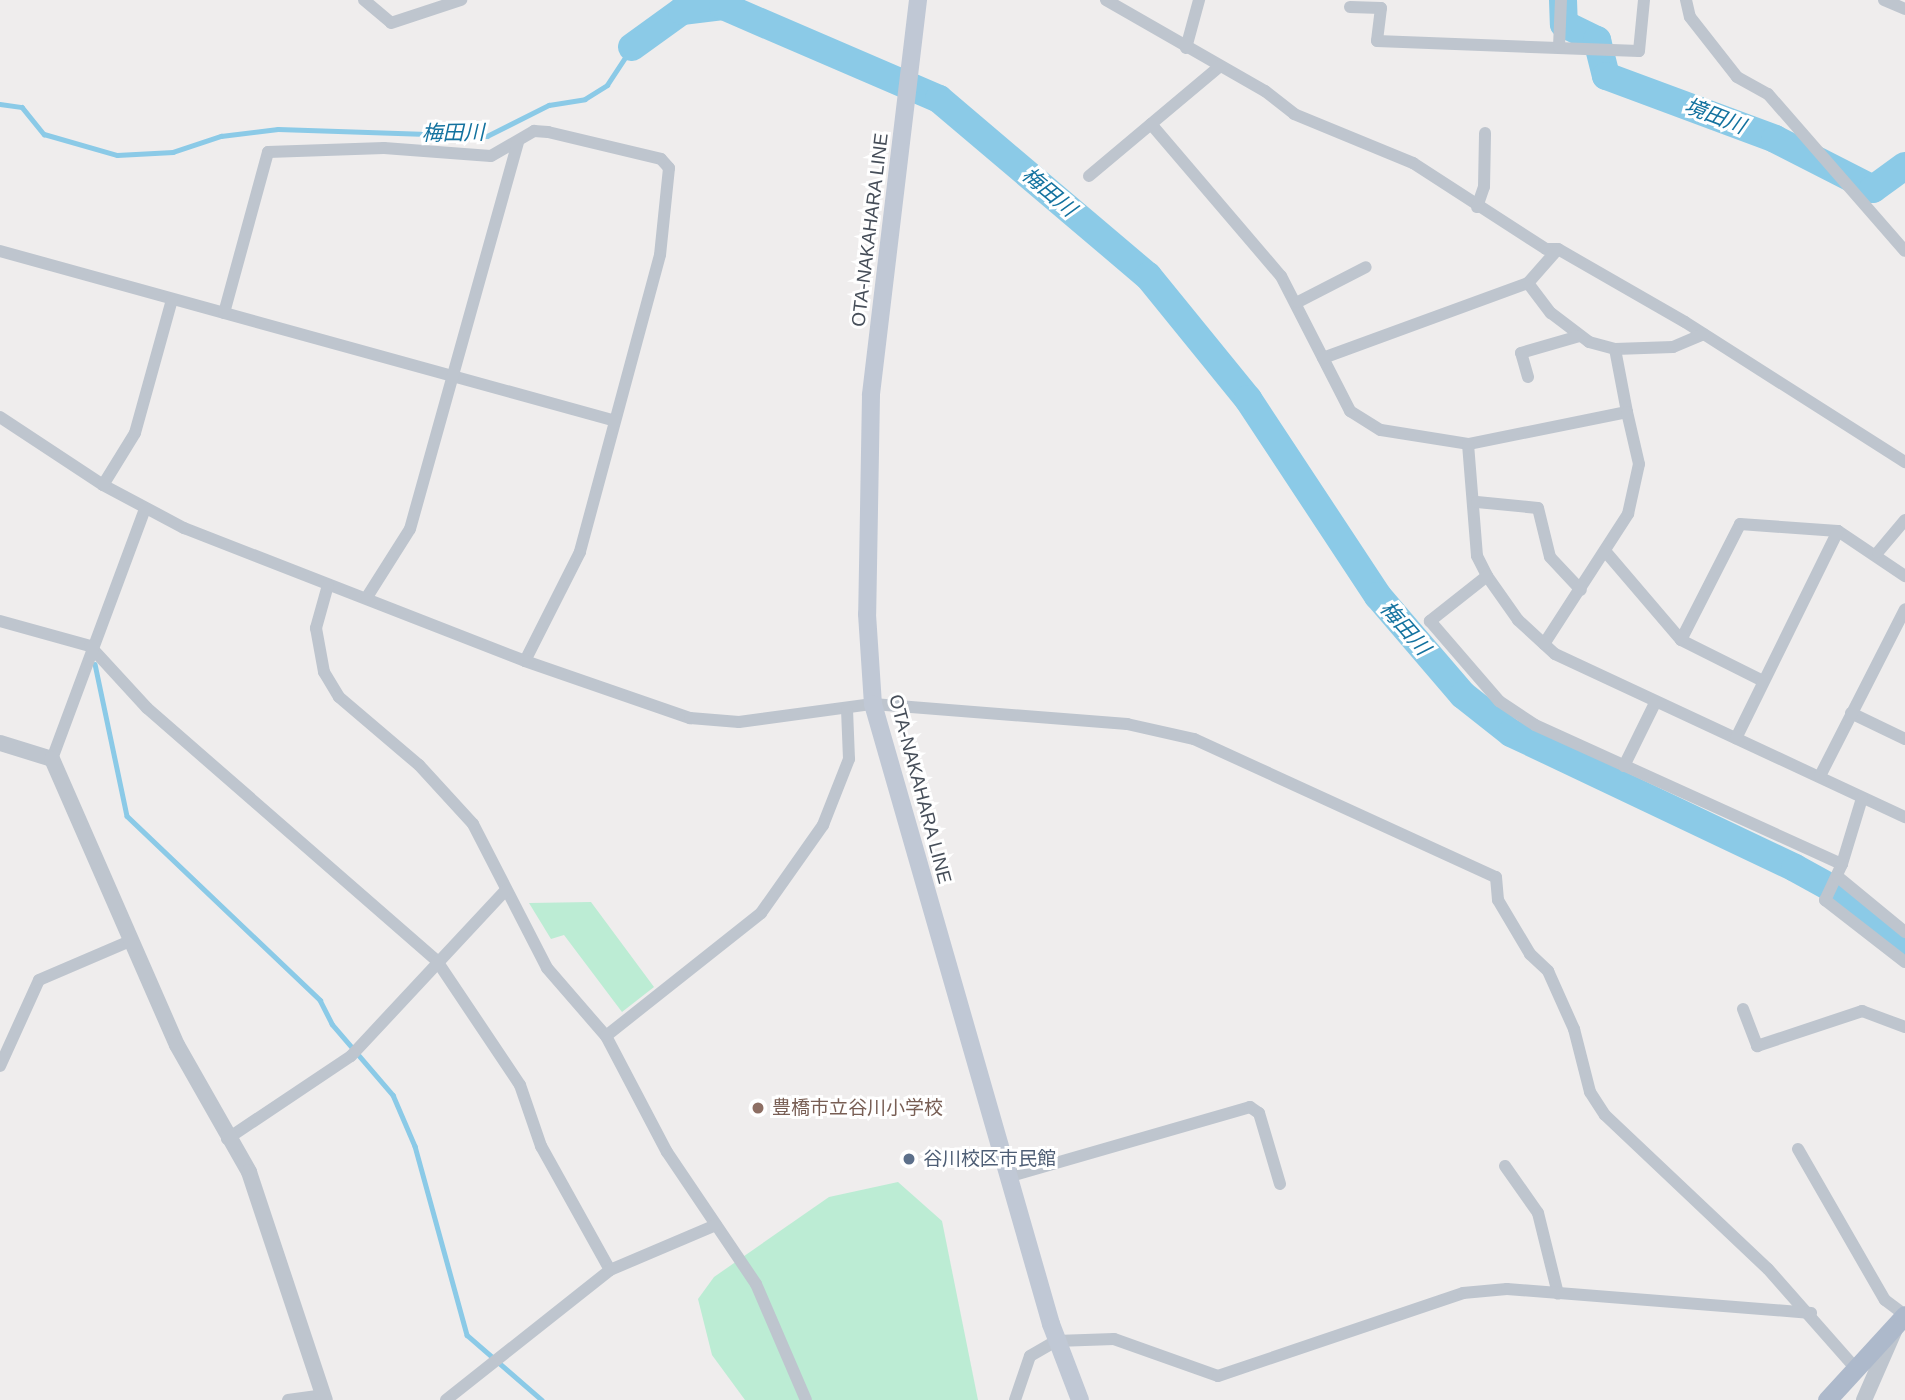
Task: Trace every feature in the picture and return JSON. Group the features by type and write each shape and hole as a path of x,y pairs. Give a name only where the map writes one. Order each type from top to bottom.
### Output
{"main road":[{"name":"OTA-NAKAHARA LINE","path":"918,0 871,395 867,614 873,704 1012,1176 1056,1341 1080,1400"},
{"path":"1827,1400 1902,1318"}],"street":[{"path":"364,0 391,23 461,0"},
{"path":"1106,0 1220,66 1294,114 1413,163 1477,207 1546,249 1558,249 1703,334 1905,462"},
{"path":"1186,48 1199,0"},
{"path":"1559,47 1561,0"},
{"path":"1350,7 1381,8 1377,41 1639,51 1644,0"},
{"path":"1686,0 1690,17 1737,77 1768,94 1905,251"},
{"path":"1884,0 1905,9"},
{"path":"1089,176 1220,66"},
{"path":"1151,124 1298,302 1322,358 1350,411 1367,425 1468,444 1628,412"},
{"path":"224,313 268,152 384,148 491,156 518,143 534,131 661,159 669,168 660,255 612,420 580,552 525,661"},
{"path":"1477,207 1485,187 1485,133"},
{"path":"367,597 411,529 518,143"},
{"path":"1322,358 1528,283 1558,249"},
{"path":"0,251 612,420"},
{"path":"1298,302 1366,267"},
{"path":"1528,283 1579,336 1615,349 1673,347 1703,334"},
{"path":"103,485 135,433 172,300"},
{"path":"1528,377 1521,352 1579,336"},
{"path":"1544,644 1628,514 1639,464 1615,349"},
{"path":"0,417 103,485 145,509 525,661 690,718 739,722 847,710 873,704 1127,724 1194,739 1496,877 1499,900 1530,954 1548,971 1574,1029 1590,1092 1605,1115 1811,1313 1857,1370"},
{"path":"1468,444 1477,502 1477,556 1487,576 1544,644 1654,705 1736,738 1905,817"},
{"path":"1477,502 1538,509 1550,556 1581,590"},
{"path":"145,509 90,646 52,759 130,941 227,1139 249,1172 324,1397 288,1400"},
{"path":"1878,552 1905,520"},
{"path":"1681,640 1740,524 1838,531 1878,552 1905,576"},
{"path":"1736,738 1838,531"},
{"path":"1605,551 1681,640 1763,681"},
{"path":"1487,576 1430,621 1499,701 1535,725 1624,766 1839,874 1905,932"},
{"path":"328,584 316,628 324,672 339,697 419,765 473,824 547,968 606,1036 667,1152 756,1284 806,1400"},
{"path":"1820,776 1905,609"},
{"path":"0,621 90,646 147,708 437,961 520,1085 541,1146 610,1270"},
{"path":"1624,766 1654,705"},
{"path":"606,1036 761,913 823,825 849,759 847,710"},
{"path":"1851,713 1905,739"},
{"path":"0,743 52,759"},
{"path":"1862,799 1839,874 1826,900 1905,962"},
{"path":"227,1139 354,1053 506,890"},
{"path":"0,1066 39,980 130,941"},
{"path":"1743,1009 1757,1046 1862,1011 1905,1027"},
{"path":"1012,1176 1250,1107 1259,1113 1280,1184"},
{"path":"1798,1149 1885,1300 1902,1318 1864,1400"},
{"path":"1505,1166 1538,1213 1558,1294"},
{"path":"446,1400 610,1270 716,1225"},
{"path":"1016,1400 1030,1356 1056,1341 1114,1339 1218,1376 1463,1293 1558,1294 1811,1313"}],"green space":[{"path":"591,902 654,987 622,1012 564,935 551,939 529,903"},
{"path":"898,1182 942,1221 978,1400 745,1400 712,1355 698,1299 714,1277 829,1197"}],"waterway":[{"name":"境田川","path":"1563,0 1564,24 1597,40 1606,76 1775,139 1873,189 1905,166"},
{"name":"梅田川","path":"632,47 682,11 723,6 939,99 1148,276 1248,399 1378,596 1463,695 1511,733 1795,868 1844,895 1905,945"},
{"name":"梅田川","path":"0,104 22,107 44,134 117,155 173,152 221,136 278,129 487,136 549,105 585,99 607,85 632,47"},
{"path":"95,664 127,816 320,1000 332,1024 393,1095 415,1146 467,1335 542,1400"}],"place":[{"name":"豊橋市立谷川小学校","path":"758,1108"},
{"name":"谷川校区市民館","path":"909,1159"}]}
